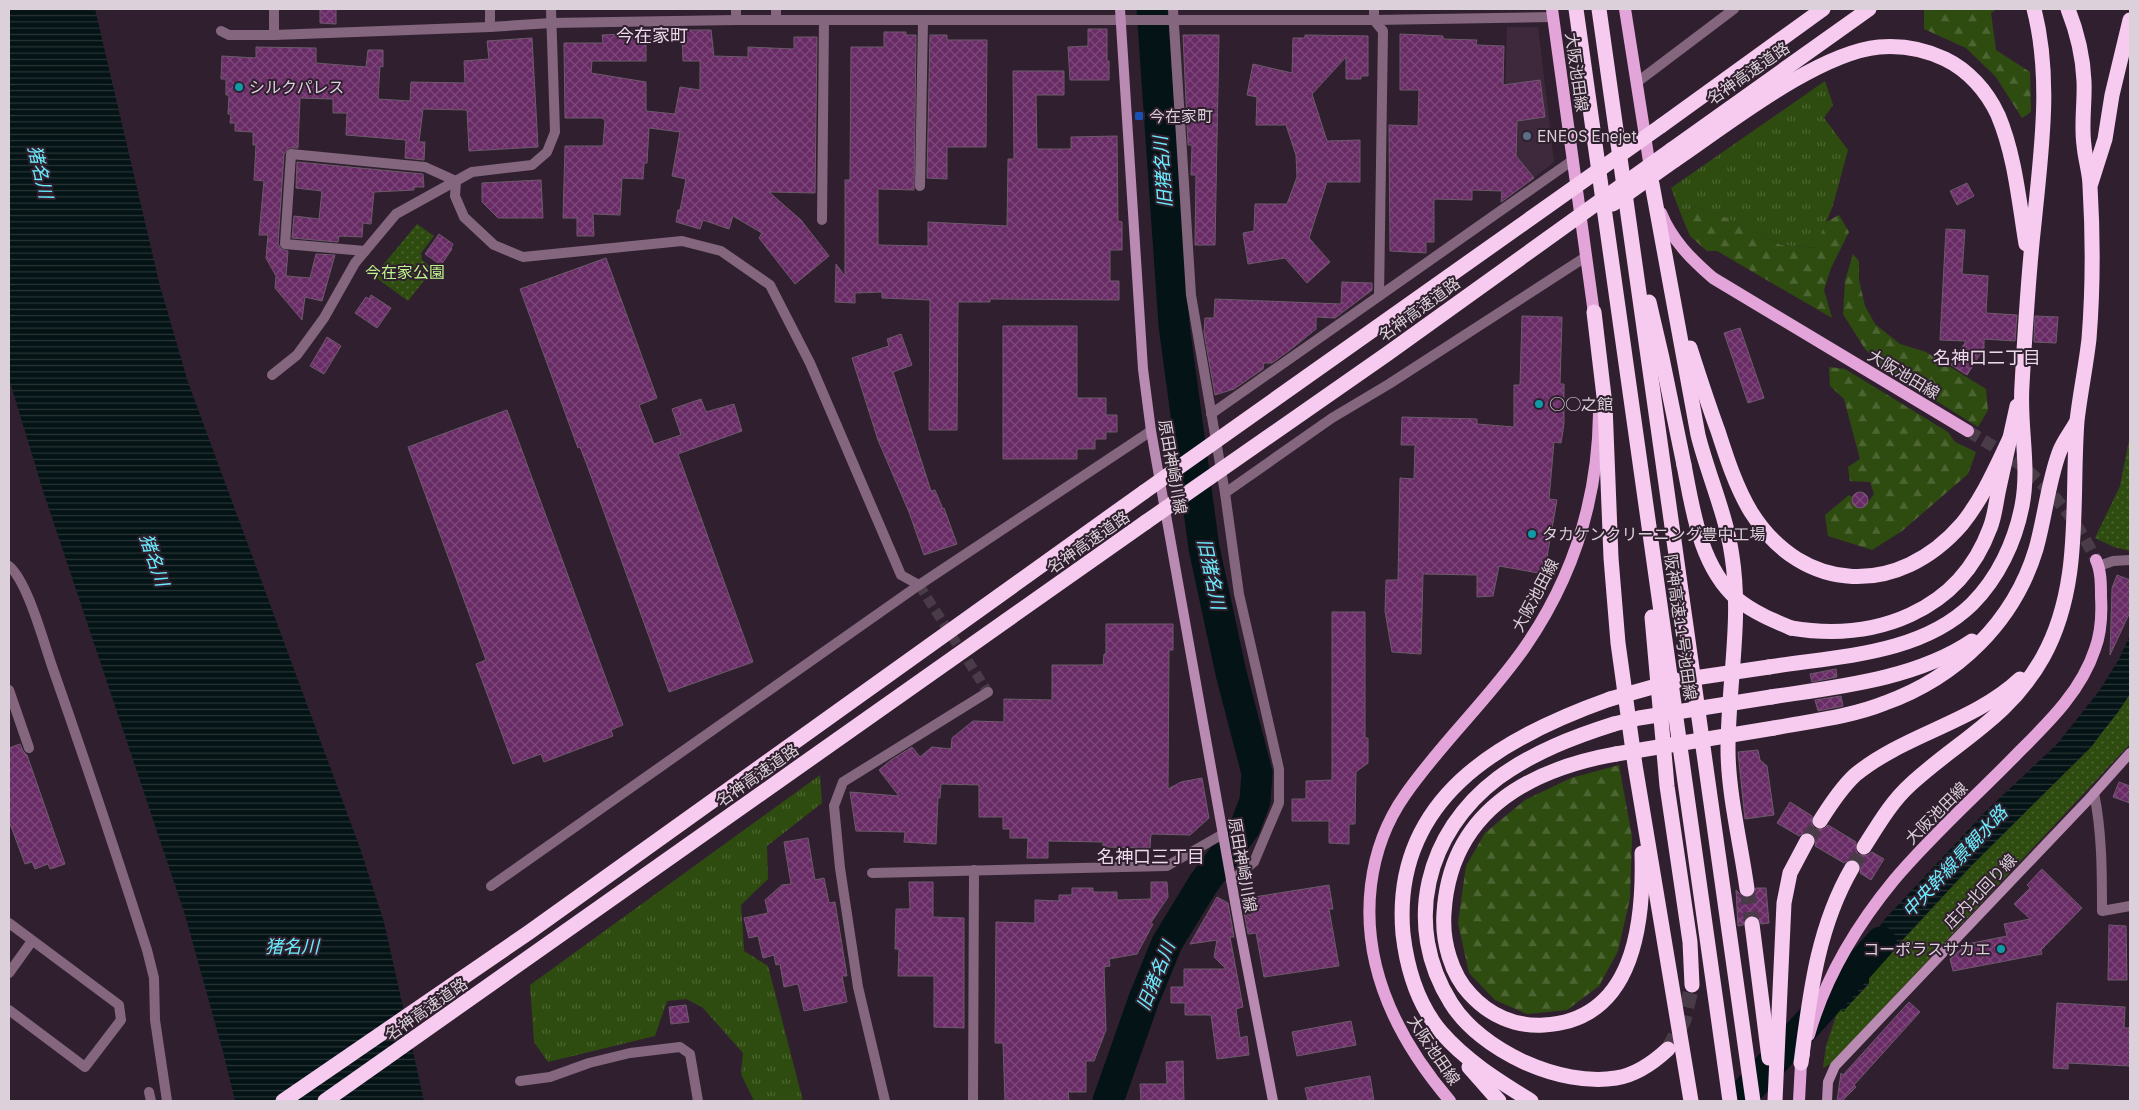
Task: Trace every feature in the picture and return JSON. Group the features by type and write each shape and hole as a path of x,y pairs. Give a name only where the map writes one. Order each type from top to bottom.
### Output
{"highway":[{"name":"阪神高速11号池田線","path":"1576,9 1730,1101"},
{"name":"阪神高速11号池田線","path":"1599,9 1753,1101"},
{"name":"名神高速道路","path":"283,1101 528,933 1144,492 1661,126 1821,9"},
{"name":"名神高速道路","path":"325,1101 1146,522 1673,155 1870,9"},
{"path":"1499,1101 1440,1031 1416,989 1409,967 1402,921 1406,876 1412,853 1422,831 1449,791 1487,757 1507,744 1540,727 1610,699 1674,681 1769,667 1900,644 1940,628 1958,617 1973,603 2001,565 2010,545 2022,506 2026,464 2021,389 2044,104 2042,51 2034,9"},
{"path":"1864,847 1894,802 1910,785 1999,713 2019,692 2043,657 2058,621 2069,572 2076,507 2077,421 2089,339 2092,264 2090,184 2083,145 2084,81 2082,56 2068,9"},
{"path":"2090,184 2105,139 2120,60 2130,20"},
{"path":"1673,155 1789,85 1841,57 1859,51 1887,47 1915,49 1933,54 1950,62 1979,85 1990,99 1998,116 2011,159 2030,266"},
{"path":"1652,184 1698,435 1723,517 1732,556 1736,620 1728,751 1747,889"},
{"path":"1628,220 1662,358 1700,535 1712,566 1723,583 1737,598 1754,611 1791,628 1814,632 1836,632 1880,626 1922,609 1940,598 1958,583 1972,566 1991,526 2021,389"},
{"path":"1674,302 1731,470 1741,494 1764,529 1776,542 1806,565 1822,572 1857,578 1874,576 1910,564 1927,554 1944,541 1974,507 2010,438"},
{"path":"1594,312 1606,424 1609,526 1615,608 1635,765 1691,1101"},
{"path":"1629,384 1632,447 1653,626 1668,786 1690,942 1692,985"},
{"path":"1635,765 1642,848 1642,902 1638,934 1631,958 1622,978 1597,1007 1570,1021 1535,1026 1516,1023 1482,1007 1468,993 1451,960 1446,941 1444,921 1445,899 1455,858 1478,822 1493,806 1513,790 1535,777 1559,767 1588,759 1774,728 1864,710 1903,696 1928,683 1959,662 1993,629 2018,594 2036,548 2059,451 2077,421"},
{"path":"1668,1049 1657,1060 1644,1068 1618,1078 1586,1079 1554,1073 1535,1066 1497,1047 1465,1021 1441,985 1433,965 1427,945 1425,913 1431,872 1443,843 1464,810 1497,778 1520,763 1566,740 1614,724 1639,718 1884,677 1921,667 1960,649 1991,624 2013,597 2028,572"},
{"path":"1820,821 1844,787 1867,767 1897,749 1989,702 2018,682 2043,657"},
{"path":"1774,1101 1785,895 1793,865 1807,841"},
{"path":"1801,1063 1810,995 1830,913 1839,891 1852,868"},
{"path":"1752,924 1774,1101"},
{"path":"1440,1031 1477,1065 1530,1101"}],"main road":[{"name":"大阪池田線","path":"1625,9 1652,184 1666,225 1686,254 1713,278 1968,431"},
{"name":"大阪池田線","path":"1450,1101 1409,1047 1381,990 1372,953 1369,913 1373,874 1384,832 1405,795 1526,646 1554,599 1575,552 1590,505 1597,458 1599,400 1594,312 1553,13"},
{"name":"大阪池田線","path":"1799,1101 1801,1063 1819,1006 1843,955 1876,902 1896,878 2039,732 2074,691 2095,649 2099,633 2101,603 2097,563"}],"street":[{"path":"274,9 274,35"},
{"path":"490,9 490,27"},
{"path":"272,375 297,355 324,318 355,263 396,214 472,172 532,165 547,152 555,132 551,9"},
{"path":"736,9 736,20"},
{"path":"776,9 776,20"},
{"path":"841,20 842,9"},
{"path":"920,186 925,20 927,9"},
{"path":"939,9 939,20"},
{"path":"1374,9 1374,20 1382,31 1379,296"},
{"path":"1636,83 1734,9"},
{"path":"222,31 229,35 274,35 490,27 551,22 939,20 1121,14 1134,19 1170,16 1374,20 1553,13"},
{"name":"原田神崎川線","path":"1121,14 1143,369 1151,431 1231,881 1273,1101"},
{"path":"1170,16 1191,295 1225,493 1239,594 1279,769 1279,804 1254,862 1231,881"},
{"path":"822,220 824,20"},
{"path":"365,251 285,244 291,154 426,167 456,181"},
{"path":"1211,414 1573,160"},
{"path":"456,181 455,196 464,217 494,245 523,257 682,241 721,251 770,285 810,362 901,575 919,585"},
{"path":"1225,493 1332,418 1397,379 1587,256"},
{"path":"491,886 919,585 1151,431"},
{"path":"2097,563 2130,560"},
{"path":"9,566 16,572 22,585 48,654 147,950 154,978 155,1020 167,1101"},
{"path":"9,690 12,712 29,748"},
{"path":"885,1101 858,986 840,868 834,806 843,782 988,692"},
{"name":"庄内北回り線","path":"1828,1101 1828,1082 1835,1066 2130,753"},
{"path":"2094,793 2098,811 2102,864 2102,911 2130,906"},
{"path":"872,872 1167,866 1223,834"},
{"path":"972,1101 974,870"},
{"path":"9,923 119,1005 121,1020 85,1067 9,1010"},
{"path":"9,972 32,941"},
{"path":"520,1081 550,1077 589,1063 630,1053 680,1047 690,1054 698,1101"}],"shaded area":[{"name":"ENEOS Enejet","path":"1507,27 1538,27 1554,162 1502,203"}],"green space":[{"path":"1924,9 1997,9 1991,13 1996,50 2030,72 2031,112 2022,118 1996,77 1966,48 1924,29"},
{"path":"1825,81 1833,105 1824,118 1848,150 1833,205 1816,248 1781,245 1725,217 1694,206 1682,217 1671,188"},
{"path":"1694,206 1725,217 1781,245 1815,248 1826,222 1839,215 1849,232 1831,268 1824,290 1832,318 1717,251 1707,251 1690,236 1682,217"},
{"name":"今在家公園","path":"417,224 434,236 421,253 422,260 433,269 408,301 374,276"},
{"path":"1853,254 1859,261 1859,280 1865,306 1875,324 1900,344 1926,352 1986,389 1988,410 1978,427 1885,369 1865,349 1843,314 1845,281"},
{"path":"1829,367 1845,369 1948,432 1955,442 1976,452 1968,474 1902,531 1872,550 1828,536 1825,515 1849,495 1866,505 1874,494 1870,482 1850,481 1848,467 1860,459 1844,399 1830,386"},
{"path":"2130,435 2130,551 2114,547 2095,538 2120,486"},
{"path":"2130,694 2130,744 1832,1063 1823,1068 1826,1046 1839,1007 1843,1011 1869,984 1869,976 1972,865 2091,747"},
{"path":"1619,765 1632,837 1630,898 1618,951 1599,986 1567,1010 1527,1014 1495,1000 1469,973 1458,923 1466,866 1485,833 1525,800 1571,778"},
{"path":"820,775 822,803 767,846 768,879 741,905 744,951 768,966 803,1101 754,1101 741,1074 743,1053 702,1007 686,999 667,1001 655,1036 548,1062 534,1042 530,985"}],"water":[{"name":"猪名川","path":"9,9 95,9 160,286 188,382 360,848 384,922 424,1101 235,1101 185,915 44,494 9,379"},
{"path":"2130,635 2130,694 2118,712 2091,747 1972,865 1869,976 1869,983 1843,1012 1839,1007 1845,988 1883,921 1986,811 2057,744 2099,691 2119,659"}],"building":[{"path":"320,9 336,9 336,24 320,23"},
{"path":"663,29 663,43 650,43 650,30"},
{"path":"1088,29 1107,29 1109,80 1070,80 1068,47 1088,46"},
{"path":"682,30 711,30 714,56 748,57 748,47 794,49 794,37 817,37 815,193 769,192 801,220 829,256 795,284 759,238 762,233 733,216 729,229 703,220 700,229 676,222 686,179 672,176 680,132 649,128 647,163 644,163 643,179 622,178 620,215 593,214 594,236 577,236 577,218 563,218 565,146 603,146 605,120 602,118 565,118 564,43 603,43 602,35 622,34 622,31 646,31 646,61 592,61 591,73 646,82 646,111 675,114 680,87 700,90 700,61 683,61"},
{"path":"884,32 906,32 906,35 916,35 914,190 878,189 878,245 928,246 928,222 1007,226 1008,159 1014,159 1013,71 1064,71 1064,95 1036,95 1037,149 1071,149 1071,137 1117,136 1118,221 1122,222 1122,250 1110,250 1110,281 1119,281 1119,300 990,299 990,302 958,302 957,430 929,430 930,300 882,298 882,292 855,293 855,303 835,302 836,264 845,276 845,180 850,180 851,47 884,47"},
{"path":"1400,34 1443,36 1443,39 1477,40 1476,45 1504,46 1503,85 1540,80 1545,117 1517,121 1516,156 1534,178 1501,202 1502,191 1472,190 1472,200 1434,199 1434,242 1426,242 1426,253 1390,251 1389,125 1418,126 1419,90 1400,90"},
{"path":"930,35 947,35 947,40 987,40 986,147 947,147 947,179 927,178"},
{"path":"1183,35 1219,35 1215,245 1195,245 1196,175 1191,175 1192,145 1188,145"},
{"path":"1305,35 1368,36 1368,76 1361,76 1361,79 1346,79 1346,57 1312,94 1327,141 1360,140 1360,182 1327,182 1309,238 1330,262 1307,283 1285,258 1248,264 1243,233 1254,231 1255,204 1287,204 1297,177 1296,155 1286,125 1256,125 1257,97 1247,95 1253,64 1292,73 1293,38 1305,38"},
{"path":"532,38 538,147 469,151 467,110 423,109 419,142 425,142 424,160 405,158 406,140 346,135 347,113 333,113 333,99 300,98 298,148 289,148 284,154 278,244 281,249 288,251 286,276 310,278 316,254 335,255 322,301 305,297 302,320 275,288 276,276 266,258 268,235 259,235 264,181 254,180 256,145 253,145 253,132 235,131 235,123 230,123 231,114 228,114 229,95 226,95 226,79 221,79 222,56 256,58 256,47 316,48 316,63 366,67 368,50 383,50 383,67 380,66 378,99 410,101 411,82 465,83 464,61 489,59 487,41"},
{"path":"297,162 423,174 424,187 414,187 414,190 374,192 371,224 363,223 362,237 339,236 338,242 292,238 294,216 319,219 322,191 296,188"},
{"path":"541,180 543,218 498,218 482,202 482,183"},
{"path":"1967,183 1974,196 1957,205 1950,191"},
{"path":"1946,229 1965,230 1962,274 1988,276 1986,313 2017,315 2015,341 1984,339 1984,348 1967,375 1951,365 1966,341 1940,340"},
{"path":"439,234 453,244 452,249 441,265 425,254"},
{"path":"606,258 657,398 639,405 654,444 681,435 672,409 701,399 706,412 734,404 742,431 678,454 753,662 669,692 587,465 580,447 578,448 520,289"},
{"path":"1342,282 1372,283 1372,290 1335,318 1316,317 1316,329 1290,350 1272,363 1264,363 1263,369 1234,389 1215,395 1204,333 1205,318 1214,318 1215,299 1341,304"},
{"path":"371,295 391,308 377,328 355,313 366,297 369,299"},
{"path":"1522,316 1562,317 1560,384 1564,384 1564,424 1561,443 1554,442 1549,499 1557,500 1544,574 1499,566 1493,596 1477,597 1477,575 1423,574 1421,654 1392,652 1385,611 1386,580 1398,580 1400,478 1414,479 1415,445 1401,445 1402,417 1477,419 1477,424 1514,427 1514,385 1520,385"},
{"path":"2035,316 2058,317 2056,343 2034,342"},
{"path":"1003,326 1077,326 1077,398 1106,398 1106,415 1117,415 1117,432 1106,432 1106,439 1095,439 1095,449 1077,449 1077,459 1003,459"},
{"path":"1740,328 1764,398 1748,403 1724,333"},
{"path":"901,334 912,365 893,372 931,491 935,490 944,508 957,544 924,555 909,512 878,440 852,358 889,346 887,339"},
{"path":"327,337 341,346 324,374 310,366"},
{"path":"507,410 623,725 611,730 613,736 544,762 541,754 513,764 476,664 486,660 408,447"},
{"path":"1860,492 1868,500 1860,508 1852,500"},
{"path":"2117,575 2130,580 2130,612 2110,655 2112,588"},
{"path":"1332,612 1365,612 1365,738 1368,738 1368,763 1356,772 1355,824 1349,824 1349,844 1329,843 1329,821 1292,821 1292,799 1306,799 1306,781 1332,780"},
{"path":"1106,624 1173,624 1173,650 1169,650 1168,789 1181,782 1202,778 1209,818 1190,835 1151,834 1150,848 1103,847 1103,842 1048,841 1048,858 1027,858 1028,838 1010,838 1010,829 1003,829 1003,817 979,817 979,785 941,784 940,798 938,798 936,844 904,842 905,832 856,831 850,792 899,796 879,770 891,760 912,747 920,757 932,747 951,749 952,738 973,721 1004,722 1004,699 1052,700 1052,665 1103,665 1104,654 1106,654"},
{"path":"1836,669 1837,677 1812,682 1810,674"},
{"path":"1841,696 1843,706 1818,711 1815,700"},
{"path":"20,744 27,755 65,864 50,869 48,864 35,869 32,862 25,864 9,821 9,748"},
{"path":"1758,750 1760,760 1767,766 1774,815 1745,819 1738,752"},
{"path":"2119,782 2130,786 2130,803 2113,797"},
{"path":"1790,802 1812,816 1812,825 1815,829 1824,829 1828,825 1856,842 1856,851 1859,855 1868,855 1872,852 1884,859 1871,880 1860,873 1861,867 1857,860 1851,859 1844,863 1815,846 1816,840 1812,833 1806,832 1799,836 1777,823"},
{"path":"808,838 815,880 824,878 829,903 835,902 847,976 842,976 847,1002 804,1011 798,984 784,987 780,964 776,965 774,955 763,958 758,936 749,938 744,918 768,913 765,900 782,885 791,884 784,842"},
{"path":"2042,869 2082,908 2041,950 2042,954 1953,971 1950,959 1967,944 2007,936 2004,924 2030,919 2014,904 2030,888 2027,885"},
{"path":"909,882 933,882 933,917 964,918 964,1028 934,1027 934,976 898,976 899,949 895,949 896,909 910,909"},
{"path":"1151,882 1167,882 1168,897 1150,924 1153,924 1137,954 1109,959 1110,966 1104,967 1106,1030 1094,1061 1086,1061 1086,1092 1068,1092 1069,1101 1005,1101 1003,1043 995,1043 996,922 1035,923 1035,900 1059,901 1059,895 1072,895 1072,888 1093,888 1093,892 1117,892 1117,900 1151,899"},
{"path":"1329,885 1333,909 1329,909 1339,966 1264,977 1256,933 1248,934 1244,912 1251,916 1248,898"},
{"path":"1756,888 1766,888 1769,923 1761,924 1759,918 1751,915 1746,917 1743,925 1738,926 1736,890 1743,897 1748,898 1753,896"},
{"path":"1217,897 1228,903 1234,937 1230,937 1243,1007 1236,1009 1240,1038 1247,1036 1249,1055 1217,1059 1211,1015 1185,1015 1185,1003 1171,1003 1171,987 1184,987 1184,969 1226,969 1214,957 1217,940 1190,944"},
{"path":"2109,925 2126,926 2127,980 2108,980"},
{"path":"1909,1002 1920,1012 1854,1085 1856,1087 1842,1101 1837,1101 1841,1073 1843,1075"},
{"path":"2057,1003 2125,1007 2124,1028 2130,1028 2130,1066 2068,1063 2068,1069 2053,1068"},
{"path":"686,1005 689,1022 671,1024 669,1007"},
{"path":"1351,1021 1356,1045 1297,1056 1292,1032"},
{"path":"1183,1061 1184,1101 1141,1101 1140,1084 1167,1084 1166,1062"},
{"path":"1370,1076 1374,1101 1308,1101 1305,1088"}],"waterway":[{"name":"旧猪名川","path":"1108,1101 1144,999 1167,943 1203,884 1245,827 1255,801 1257,773 1231,673 1204,548 1174,325 1152,9"},
{"name":"中央幹線景観水路","path":"1738,1101 1881,942"}],"tunnel":[{"path":"1968,431 2011,458 2049,491 2080,531 2096,560"},
{"path":"919,585 988,692"},
{"path":"1807,841 1820,821"},
{"path":"1852,868 1864,847"},
{"path":"1747,889 1752,924"},
{"path":"1668,1049 1684,1020 1692,985"}],"place":[{"name":"シルクパレス","path":"239,87"},
{"name":"今在家町","path":"1139,116"},
{"name":"ENEOS Enejet","path":"1527,136"},
{"name":"○○之館","path":"1539,404"},
{"name":"タカケンクリーニング豊中工場","path":"1532,534"},
{"name":"コーポラスサカエ","path":"2001,949"}],"district":[{"name":"今在家町","path":"652,36"},
{"name":"名神口二丁目","path":"1987,358"},
{"name":"名神口三丁目","path":"1151,857"}]}
